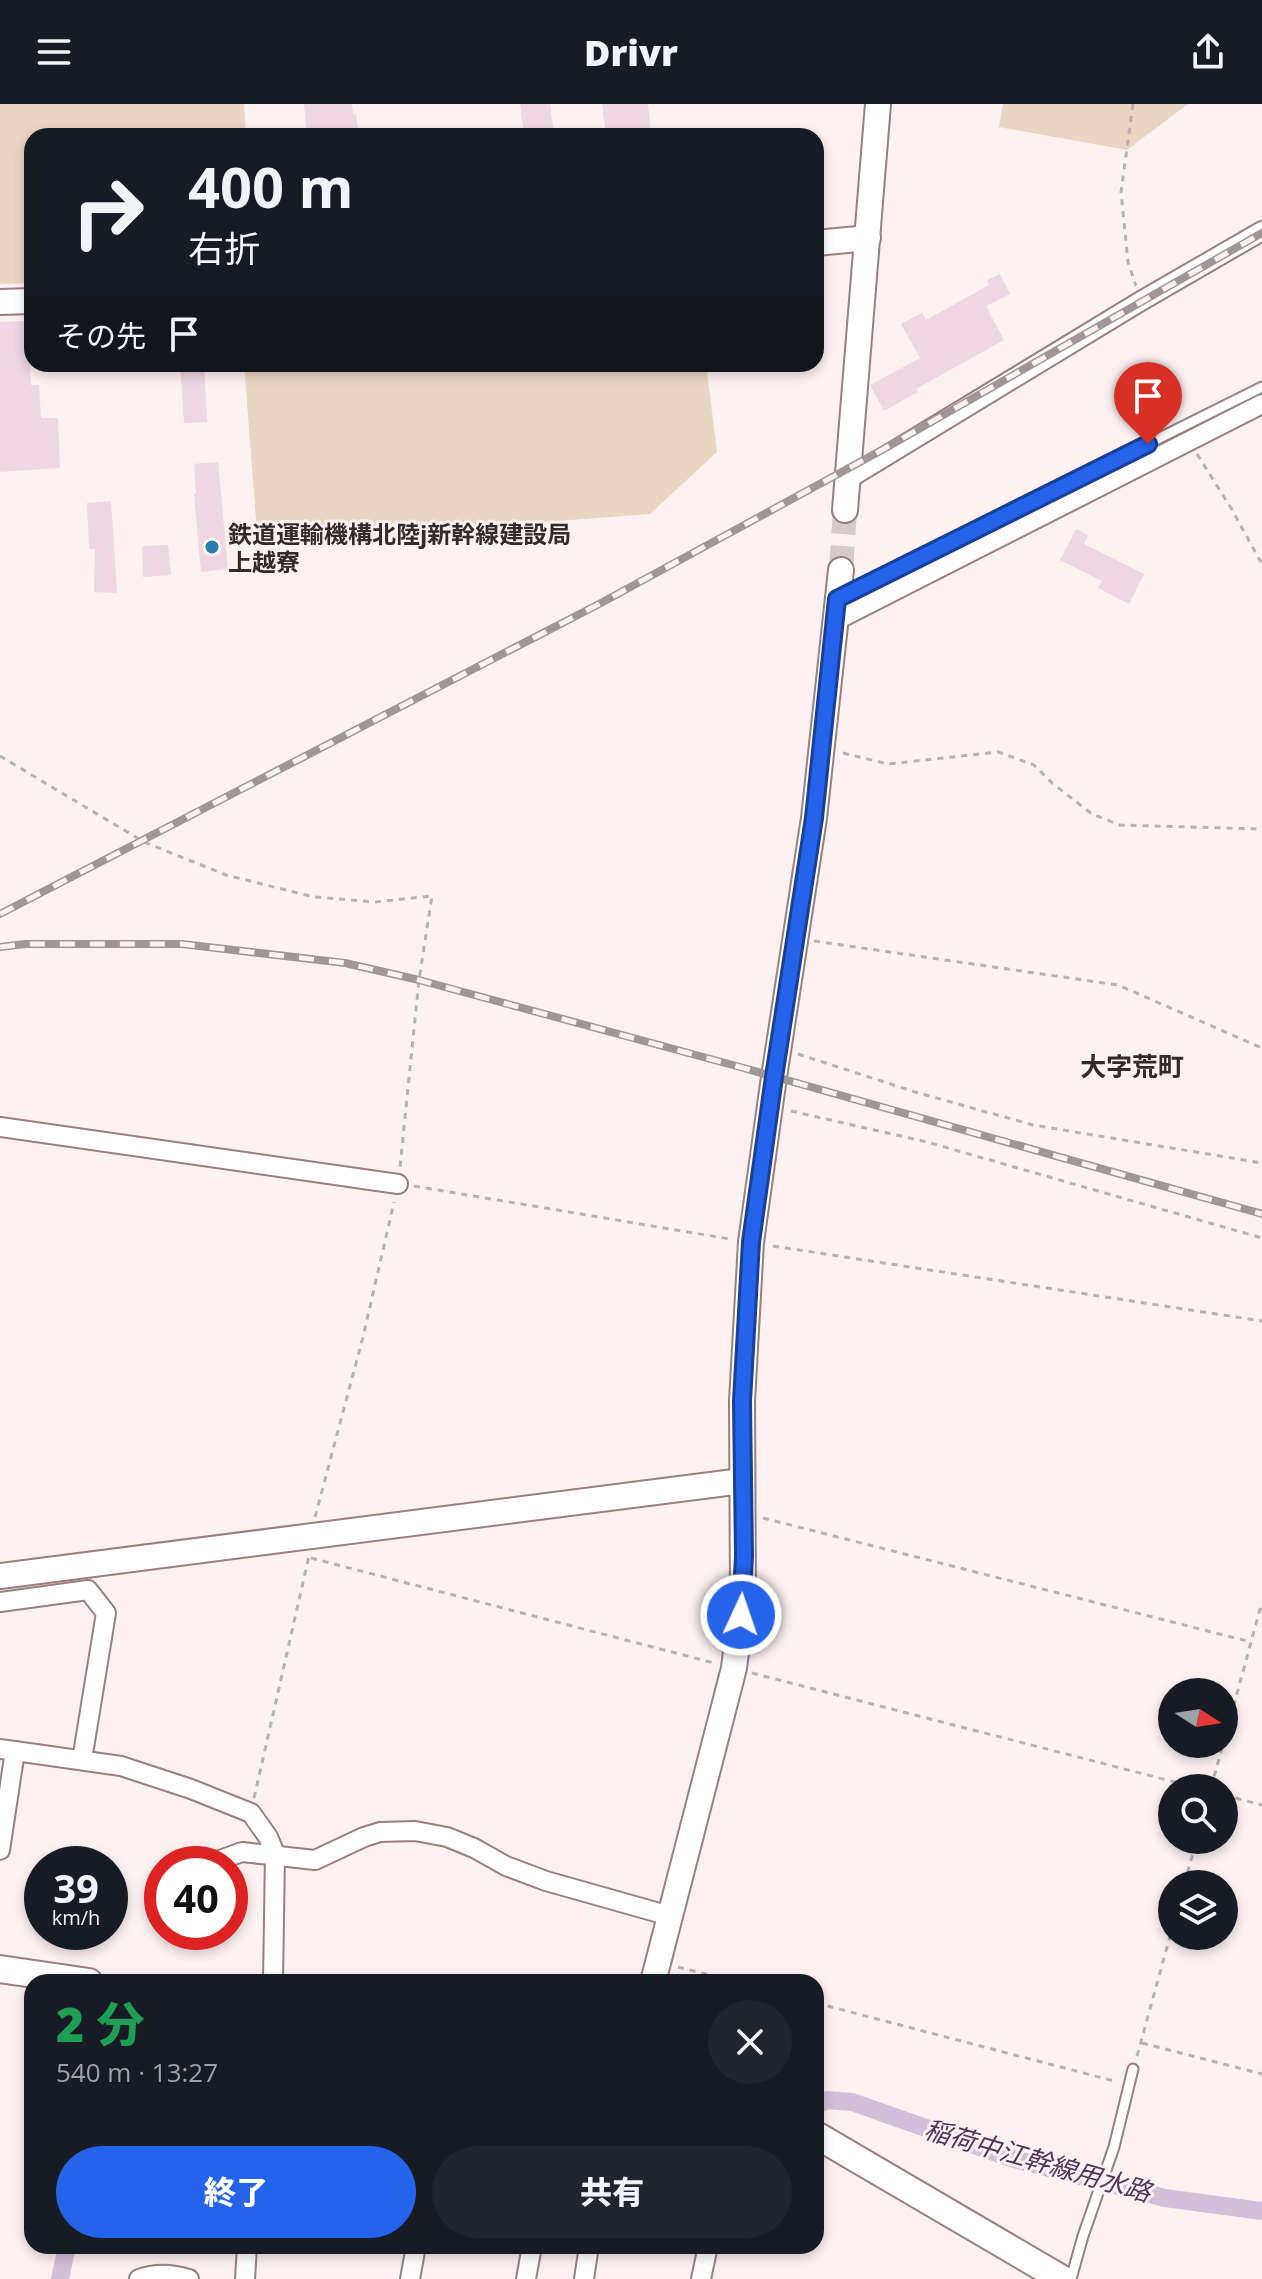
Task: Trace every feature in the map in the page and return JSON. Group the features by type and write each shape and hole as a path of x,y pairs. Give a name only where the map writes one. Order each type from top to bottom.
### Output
{"main road":[{"path":"0,1969 34,1974"},
{"path":"824,2140 1062,2279"}],"street":[{"path":"845,510 878,104"},
{"path":"848,479 1262,231"},
{"path":"824,242 868,238"},
{"path":"0,302 24,301"},
{"path":"836,610 1262,404"},
{"path":"655,1972 734,1668 743,1595 742,1401 751,1242 814,818 841,570"},
{"path":"0,1127 398,1184"},
{"path":"0,1576 309,1547 742,1481"},
{"path":"1,1605 88,1590 106,1613 82,1760"},
{"path":"0,1850 7,1750 121,1766 251,1813 268,1837 275,1854 273,1974"},
{"path":"248,1852 315,1860 380,1832 415,1831 447,1837 506,1866 546,1881 670,1916"},
{"path":"245,2279 247,2254"},
{"path":"410,2279 415,2254"},
{"path":"526,2279 531,2254"},
{"path":"584,2279 588,2254"},
{"path":"701,2279 706,2254"},
{"path":"139,2279 152,2275 189,2279"}],"lane":[{"path":"836,610 1262,387"},
{"path":"1071,2279 1114,2147 1133,2069"}],"path":[{"path":"1133,104 1121,192 1128,262 1141,301"},
{"path":"1191,440 1200,462 1231,508 1262,564"},
{"path":"839,752 888,764 998,752 1034,765 1092,814 1120,825 1262,829"},
{"path":"0,756 144,842 226,875 314,897 375,902 432,896 419,980 398,1184 363,1337 309,1547 251,1813"},
{"path":"796,938 1118,985 1262,1048"},
{"path":"779,1048 915,1092 1033,1125 1262,1163"},
{"path":"769,1106 927,1142 1262,1238"},
{"path":"398,1184 1262,1321"},
{"path":"743,1513 1251,1642"},
{"path":"309,1547 734,1668 1158,1778"},
{"path":"1238,1691 1262,1602"},
{"path":"1238,1799 1262,1805"},
{"path":"1133,2069 1166,1950"},
{"path":"824,2005 1129,2085"},
{"path":"1140,2042 1262,2074"}],"shaded area":[{"path":"0,104 244,104 246,128 24,128 24,283 0,284"},
{"path":"1003,104 1188,104 1127,150 999,127"},
{"path":"245,372 707,372 717,452 650,514 258,544"}],"building":[{"path":"304,104 352,104 353,114 356,114 358,128 306,128"},
{"path":"520,104 550,104 553,128 523,128"},
{"path":"602,104 648,104 650,128 605,128"},
{"path":"1000,274 1010,294 986,306 1004,340 916,389 918,392 884,411 870,385 920,358 901,324 922,313 926,320 989,285 987,280"},
{"path":"24,321 24,372 30,372 31,385 39,385 41,418 58,418 60,468 0,472 0,322"},
{"path":"181,372 204,372 207,422 184,423"},
{"name":"鉄道運輸機構北陸j新幹線建設局 上越寮","path":"218,462 228,569 201,572 194,464"},
{"path":"111,501 117,593 94,592 95,549 89,549 87,503"},
{"path":"1076,529 1088,535 1084,544 1144,574 1129,604 1098,588 1102,581 1060,560"},
{"path":"168,545 171,575 143,577 142,546"}],"waterway":[{"name":"稲荷中江幹線用水路","path":"824,2101 852,2102 1014,2159 1165,2198 1262,2211"},
{"name":"稲荷中江幹線用水路","path":"60,2279 65,2254"}],"tunnel":[{"path":"841,570 845,510"}],"railway":[{"path":"0,914 601,603 882,450 1262,233"},
{"path":"0,947 25,944 182,944 345,963 419,980 740,1067 1262,1214"}],"place":[{"name":"鉄道運輸機構北陸j新幹線建設局 上越寮","path":"212,547"}],"district":[{"name":"大字荒町","path":"1132,1066"}],"route":[{"path":"741,1615 744,1556 742,1401 751,1242 814,818 837,599 1148,444"}]}
